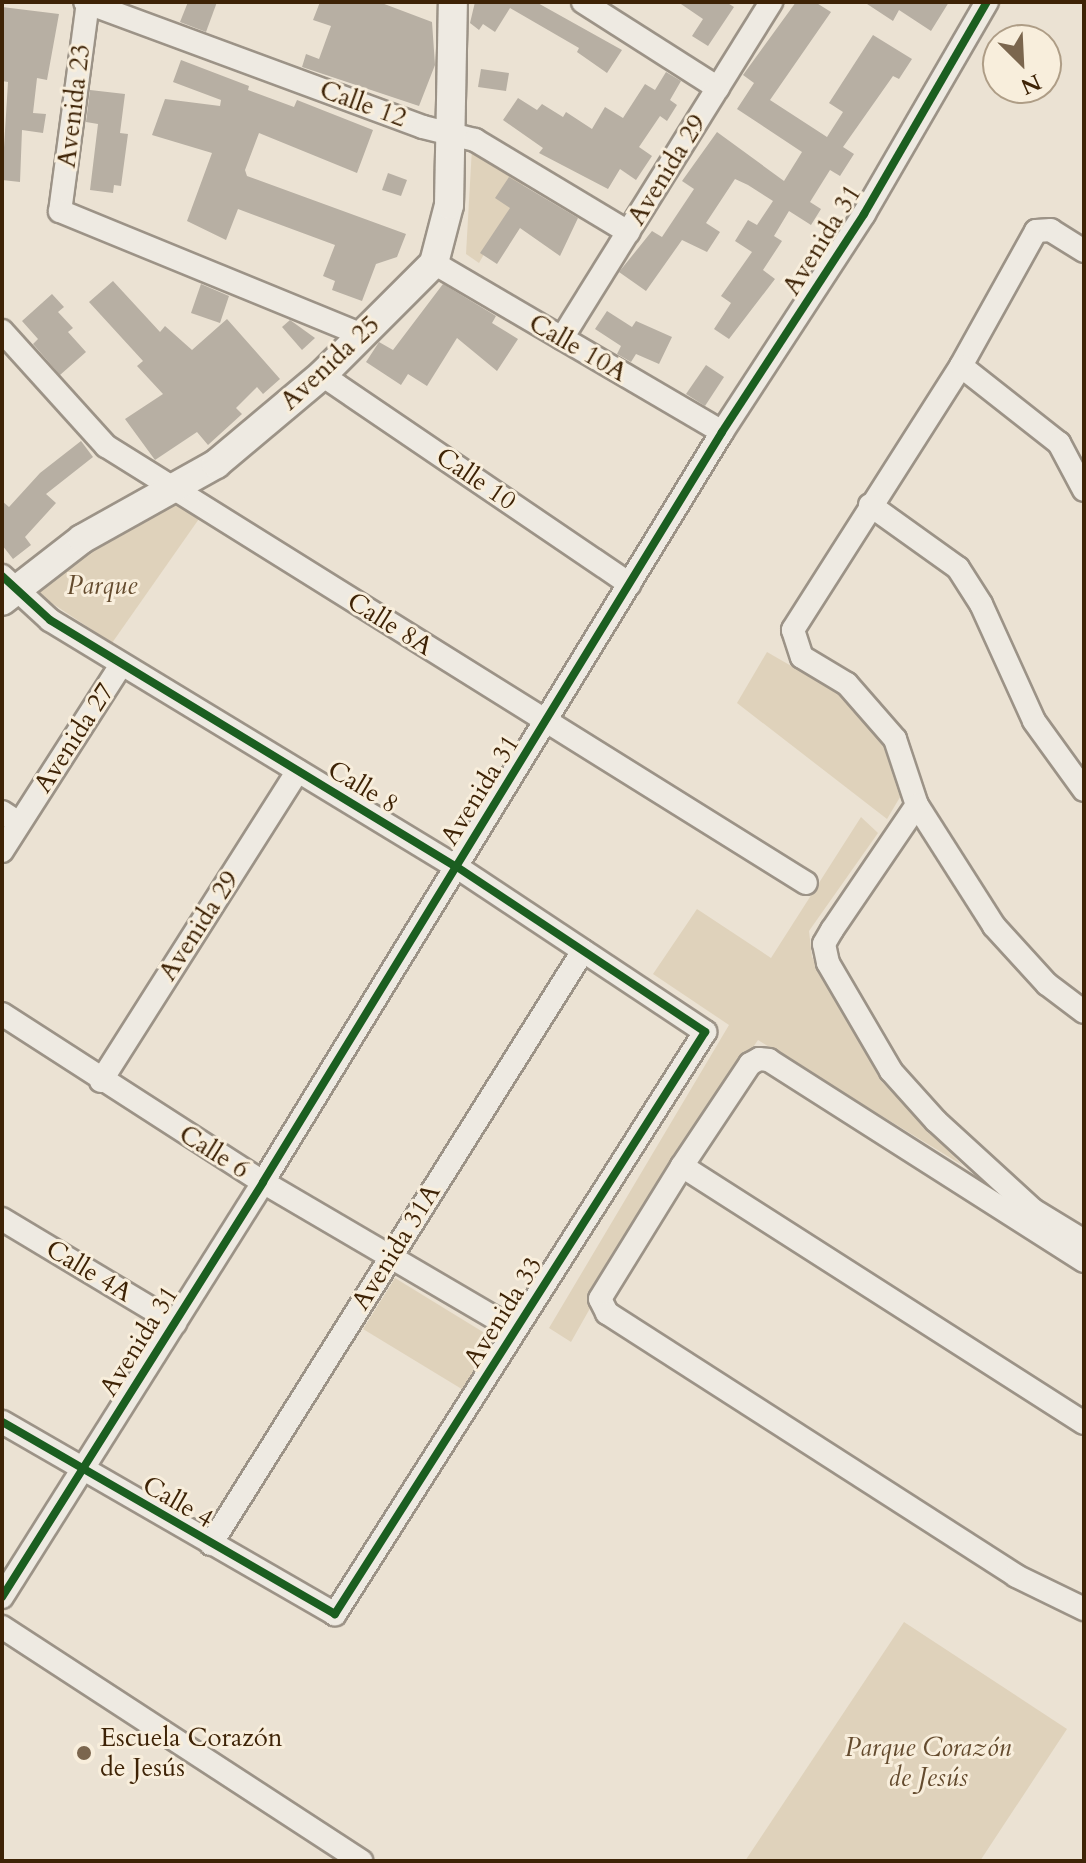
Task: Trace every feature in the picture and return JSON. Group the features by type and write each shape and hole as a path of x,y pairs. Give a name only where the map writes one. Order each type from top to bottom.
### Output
{"street":[{"name":"Calle 12","path":"87,2 453,136 475,140 628,232"},
{"name":"Avenida 23","path":"87,2 60,211 362,335"},
{"path":"434,263 449,205 453,136 453,2"},
{"path":"583,2 718,88"},
{"name":"Avenida 29","path":"562,338 771,2"},
{"name":"Avenida 31","path":"2,1597 263,1182 722,432 864,214 987,2"},
{"path":"1084,251 1051,230 1036,231 961,366 793,630 795,645 802,657 847,684 895,739 917,805 994,926 1047,984 1084,1012"},
{"name":"Calle 10A","path":"434,263 722,432"},
{"name":"Avenida 25","path":"7,589 82,539 216,464 322,375 434,263"},
{"name":"Calle 8A","path":"2,331 106,446 806,883"},
{"path":"961,366 1059,443 1084,490"},
{"name":"Calle 10","path":"322,375 630,584"},
{"path":"870,505 958,568 981,604 1034,721 1084,790"},
{"name":"Calle 8","path":"7,589 121,665 457,867 705,1032"},
{"name":"Avenida 27","path":"2,851 10,818 121,665"},
{"name":"Avenida 29","path":"101,1081 298,771"},
{"path":"917,805 824,944 828,963 891,1071 1029,1216 1084,1261"},
{"name":"Avenida 31A","path":"211,1544 583,951"},
{"name":"Calle 6","path":"2,1014 101,1081 263,1182 515,1330"},
{"name":"Avenida 33","path":"335,1614 705,1032"},
{"path":"1084,1241 1029,1216 769,1060 750,1064 682,1166 600,1299 601,1308 1016,1576 1084,1609"},
{"path":"682,1166 1084,1423"},
{"name":"Calle 4A","path":"2,1219 175,1323"},
{"name":"Calle 4","path":"2,1422 335,1614"},
{"path":"2,1627 361,1861"}],"green space":[{"path":"472,148 528,177 479,263 466,254"},
{"name":"Parque","path":"172,495 201,516 112,643 32,590"},
{"path":"767,652 847,698 888,740 906,787 887,819 737,703"},
{"path":"861,817 878,833 809,931 812,957 881,1081 962,1165 758,1040 666,1174 571,1342 549,1328 729,1025 653,974 697,909 771,958"},
{"path":"395,1278 496,1340 465,1391 363,1329"},
{"name":"Parque Corazón de Jesús","path":"904,1622 1067,1729 980,1861 745,1861"}],"building":[{"path":"188,2 217,2 206,32 180,22"},
{"path":"320,2 379,2 432,22 435,65 419,106 302,67 306,54 319,59 331,26 313,20"},
{"path":"475,2 536,2 622,50 607,73 577,52 579,48 510,8 495,32 483,24 479,30 470,23"},
{"path":"678,2 726,2 734,7 708,46 692,36 703,19"},
{"path":"796,2 815,2 831,12 770,100 827,137 843,112 829,103 873,35 912,59 899,79 893,76 843,147 854,154 840,176 830,170 810,202 821,209 811,225 789,211 774,236 782,241 763,270 775,279 729,339 714,329 731,303 721,296 752,252 735,241 748,220 757,225 773,201 748,185 735,179 706,223 720,232 707,252 682,240 646,291 619,272 652,231 662,237 694,189 682,181 717,132 784,181 802,152 737,109 754,83 743,75"},
{"path":"864,2 949,2 931,31 899,10 893,21"},
{"path":"2,7 59,14 47,80 37,78 33,113 46,114 43,133 22,130 20,182 2,180 8,82 2,81"},
{"path":"181,60 294,107 297,100 373,130 357,173 259,133 245,170 247,176 406,234 397,257 376,264 362,301 332,290 335,281 323,276 335,245 238,209 226,240 187,221 212,153 152,135 165,99 220,106 221,100 173,82"},
{"path":"481,69 509,73 506,91 478,87"},
{"path":"666,72 681,81 670,100 677,105 667,121 660,116 639,147 652,156 636,180 620,169 608,189 539,153 543,148 503,120 518,98 537,110 542,104 563,117 566,112 592,129 605,107 623,118 645,84 655,90"},
{"path":"90,90 125,94 120,133 128,134 121,186 114,185 113,193 90,190 98,124 86,122"},
{"path":"388,173 407,180 401,196 382,190"},
{"path":"509,177 578,218 560,256 520,228 497,264 480,253 510,208 495,198"},
{"path":"113,281 160,332 165,326 192,350 227,319 280,379 263,394 257,387 236,408 242,414 208,445 197,432 155,460 125,419 163,394 137,366 143,361 89,302"},
{"path":"201,284 229,296 220,323 191,313"},
{"path":"443,284 496,316 492,323 518,339 497,371 457,338 427,386 408,374 401,385 366,362 379,342 393,350"},
{"path":"52,294 64,307 58,312 73,328 68,332 86,352 60,375 33,344 38,339 22,321"},
{"path":"607,311 632,327 636,321 672,337 659,364 636,354 631,362 617,354 621,346 595,329"},
{"path":"290,320 315,338 302,350 282,327"},
{"path":"706,365 724,377 705,406 686,394"},
{"path":"81,441 93,457 46,494 56,503 25,537 31,545 13,559 2,545 2,501 9,507 40,473"}],"cycle path":[{"path":"2,1597 263,1182 722,432 864,214 987,2"},
{"path":"2,576 50,620 457,867 705,1032 335,1614 2,1422"}],"place":[{"name":"Escuela Corazón de Jesús","path":"84,1753"}]}
